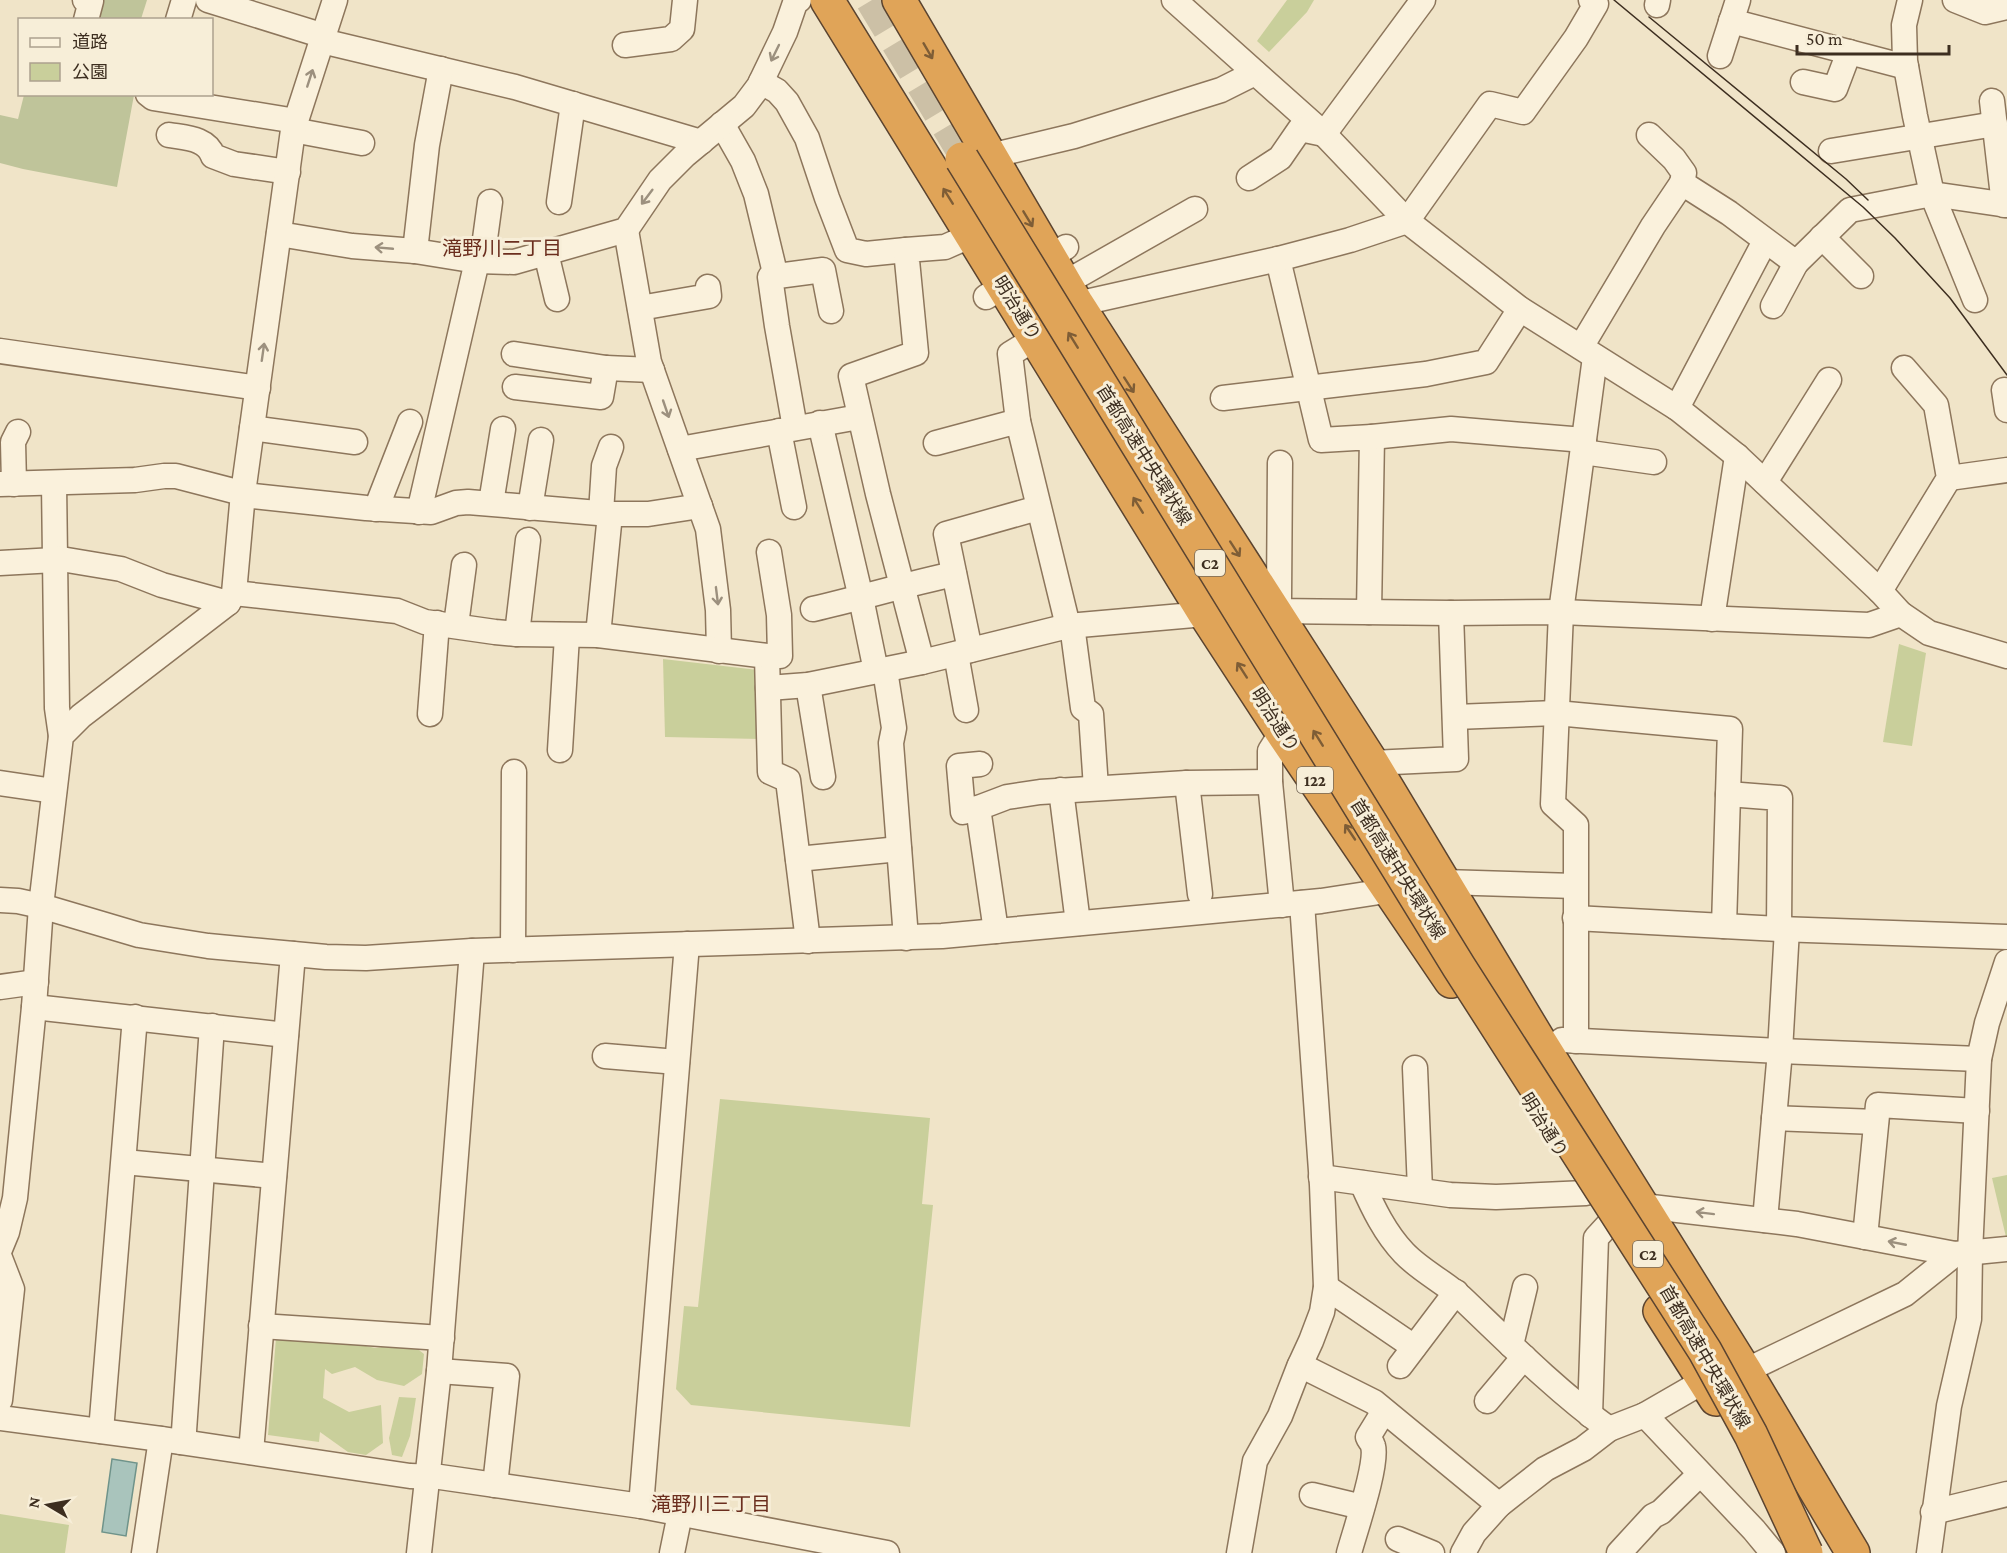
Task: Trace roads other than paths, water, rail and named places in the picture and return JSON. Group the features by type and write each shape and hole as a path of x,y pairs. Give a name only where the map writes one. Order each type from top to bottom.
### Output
{"highway":[{"name":"明治通り","path":"827,0 972,234 995,291 1036,338 1205,614 1492,1043 1813,1553"},
{"path":"899,0 976,158 1065,273 1274,611 1372,763 1538,1039 1745,1371 1852,1553"},
{"name":"首都高速中央環状線","path":"976,158 1452,957 1705,1351 1751,1436 1806,1553"},
{"name":"首都高速中央環状線","path":"1463,965 1709,1349 1755,1434 1813,1553"}],"street":[{"path":"85,0 91,2 87,18"},
{"path":"179,18 184,0"},
{"path":"208,0 323,39 515,87 701,142"},
{"path":"61,736 81,716 231,598 243,493 295,126 335,0"},
{"path":"625,45 671,39 682,29 685,0"},
{"path":"1324,134 1423,0"},
{"path":"995,291 1065,273 1278,259 1350,240 1407,221 1490,104 1523,111 1576,38 1596,4 1591,0"},
{"path":"1910,0 1904,26 1906,67 1919,136 1932,194 1975,300"},
{"path":"1955,0 1985,12 2005,12"},
{"path":"719,651 718,609 708,529 649,362 626,230 660,180 685,155 744,106 761,82 785,32 790,1"},
{"path":"1178,1 1324,134 1407,221 1520,309 1677,408 1737,456 1880,591 1901,614 1929,633 2007,656"},
{"path":"1720,56 1734,10 1849,52 1906,67"},
{"path":"1803,82 1834,89 1849,52"},
{"path":"415,251 427,145 441,69"},
{"path":"976,158 1074,136 1221,90 1255,73"},
{"path":"761,82 777,91 787,102 807,138 847,250 866,254 945,247 972,234"},
{"path":"150,96 362,142"},
{"path":"559,202 573,104"},
{"path":"1773,306 1796,263 1850,210 1932,194 2006,205 1993,112 1919,136 1831,151"},
{"path":"723,124 743,161 756,194 776,277"},
{"path":"1249,178 1280,158 1300,129 1324,134"},
{"path":"169,135 201,141 210,148 213,156 234,164 288,172"},
{"path":"1576,1041 1576,825 1553,804 1561,612 1583,446 1588,352 1653,226 1682,183 1684,173 1674,159 1648,135"},
{"path":"1682,183 1729,213 1796,263"},
{"path":"419,512 480,261 490,202"},
{"path":"1065,273 1195,209"},
{"path":"279,234 352,246 415,251 480,261 514,262 626,230"},
{"path":"1822,237 1861,276"},
{"path":"1677,408 1765,241"},
{"path":"906,250 916,353 851,376 859,417 922,662"},
{"path":"546,253 556,299"},
{"path":"1278,259 1321,440 1451,429 1583,446 1654,462"},
{"path":"794,507 777,326 770,278 823,270 831,311"},
{"path":"640,308 709,296 708,287"},
{"path":"1223,398 1426,374 1486,362 1520,309"},
{"path":"1036,338 1010,354 1018,421 1038,508 1070,625 1083,708 1091,714 1096,788"},
{"path":"0,351 258,388"},
{"path":"513,354 606,368 652,370"},
{"path":"515,387 601,397 606,368"},
{"path":"1880,591 1949,478 1936,405 1904,368"},
{"path":"1765,482 1828,380"},
{"path":"680,449 859,417"},
{"path":"936,443 1018,421"},
{"path":"376,509 410,422"},
{"path":"820,423 894,728 891,743 906,938"},
{"path":"252,428 355,442"},
{"path":"490,503 503,429"},
{"path":"18,432 13,442 7,484 177,476 243,493 304,502 419,512 431,512 456,503 490,503 605,514 648,514 700,506"},
{"path":"1369,612 1372,437"},
{"path":"530,508 541,440"},
{"path":"598,635 605,514 604,466 611,447"},
{"path":"1712,619 1737,456"},
{"path":"1280,463 1279,598 1274,611 1561,612 1869,625 1901,614"},
{"path":"1949,478 2007,470"},
{"path":"0,1249 13,1206 10,1152 34,1006 41,906 61,736 57,708 54,483"},
{"path":"966,710 963,652 954,574 946,534 1038,508"},
{"path":"517,634 528,540"},
{"path":"0,563 55,559 121,569 162,585 231,598 397,611 425,622 517,634 598,635 767,657 780,656 779,615 770,552"},
{"path":"430,714 446,624 464,565"},
{"path":"813,609 954,574"},
{"path":"1372,763 1456,759 1451,613"},
{"path":"768,688 808,685 922,662 1070,625 1205,614"},
{"path":"560,750 567,636"},
{"path":"767,657 770,772 788,780 808,941"},
{"path":"808,685 823,777"},
{"path":"1455,717 1556,713 1730,729 1724,926"},
{"path":"1239,1553 1255,1461 1280,1416 1311,1341 1322,1311 1326,1287 1321,1177 1292,904 1270,782 1270,751 1282,732"},
{"path":"980,764 959,766 963,812 1007,797 1061,790 1187,783 1270,782"},
{"path":"513,950 514,772"},
{"path":"0,783 54,791"},
{"path":"1187,783 1200,894"},
{"path":"1061,790 1078,923"},
{"path":"1728,794 1780,798 1783,929 1780,1052 1765,1220"},
{"path":"978,808 996,931"},
{"path":"798,859 899,849"},
{"path":"0,900 41,906 139,935 208,946 366,958 472,951 906,938 1292,904 1444,882 1575,886"},
{"path":"1575,918 1783,929 2007,937"},
{"path":"641,1506 687,944"},
{"path":"419,1553 442,1338 472,951"},
{"path":"251,1452 293,954"},
{"path":"1929,1553 1949,1406 1969,1319 1962,1253 1977,1111 1979,1059 1987,1023 2007,962"},
{"path":"0,987 36,982"},
{"path":"34,1006 286,1035"},
{"path":"101,1431 135,1017"},
{"path":"144,1553 171,1440 184,1431 212,1026"},
{"path":"1538,1039 1780,1052 1979,1059"},
{"path":"605,1056 677,1062"},
{"path":"1415,1068 1420,1190"},
{"path":"1865,1237 1878,1105 1977,1111"},
{"path":"1774,1118 1876,1122"},
{"path":"124,1162 274,1176"},
{"path":"1321,1177 1496,1197 1586,1192"},
{"path":"1362,1183 1387,1232 1404,1253 1456,1292 1564,1395 1599,1422 1645,1415 1704,1381"},
{"path":"1643,1206 1765,1220 1962,1253 2007,1249"},
{"path":"1463,1553 1474,1533 1500,1505 1545,1469 1583,1449 1599,1422 1596,1238 1607,1226"},
{"path":"1745,1371 1905,1294 1962,1253"},
{"path":"0,1258 12,1289 0,1400"},
{"path":"1326,1287 1407,1356 1456,1292"},
{"path":"1487,1401 1517,1351 1525,1287"},
{"path":"261,1326 442,1338"},
{"path":"1300,1365 1374,1402 1500,1505"},
{"path":"439,1371 507,1376 495,1485"},
{"path":"1349,1553 1369,1485 1373,1446 1368,1437 1384,1411"},
{"path":"1645,1415 1773,1553"},
{"path":"0,1418 641,1506 793,1544 887,1553"},
{"path":"1619,1553 1653,1516 1661,1512 1700,1474"},
{"path":"1934,1512 2007,1494"},
{"path":"1312,1495 1362,1507"},
{"path":"672,1553 680,1514"},
{"path":"1398,1539 1432,1553"}],"water":[{"path":"112,1459 137,1463 126,1536 102,1532"}],"tunnel":[{"path":"872,0 981,181"}],"tram line":[{"path":"1614,0 1863,207 1950,298 2007,375"},
{"path":"1649,17 1846,179 1868,200"}],"district":[{"name":"滝野川二丁目","path":"502,248"},
{"name":"滝野川三丁目","path":"711,1504"}]}
